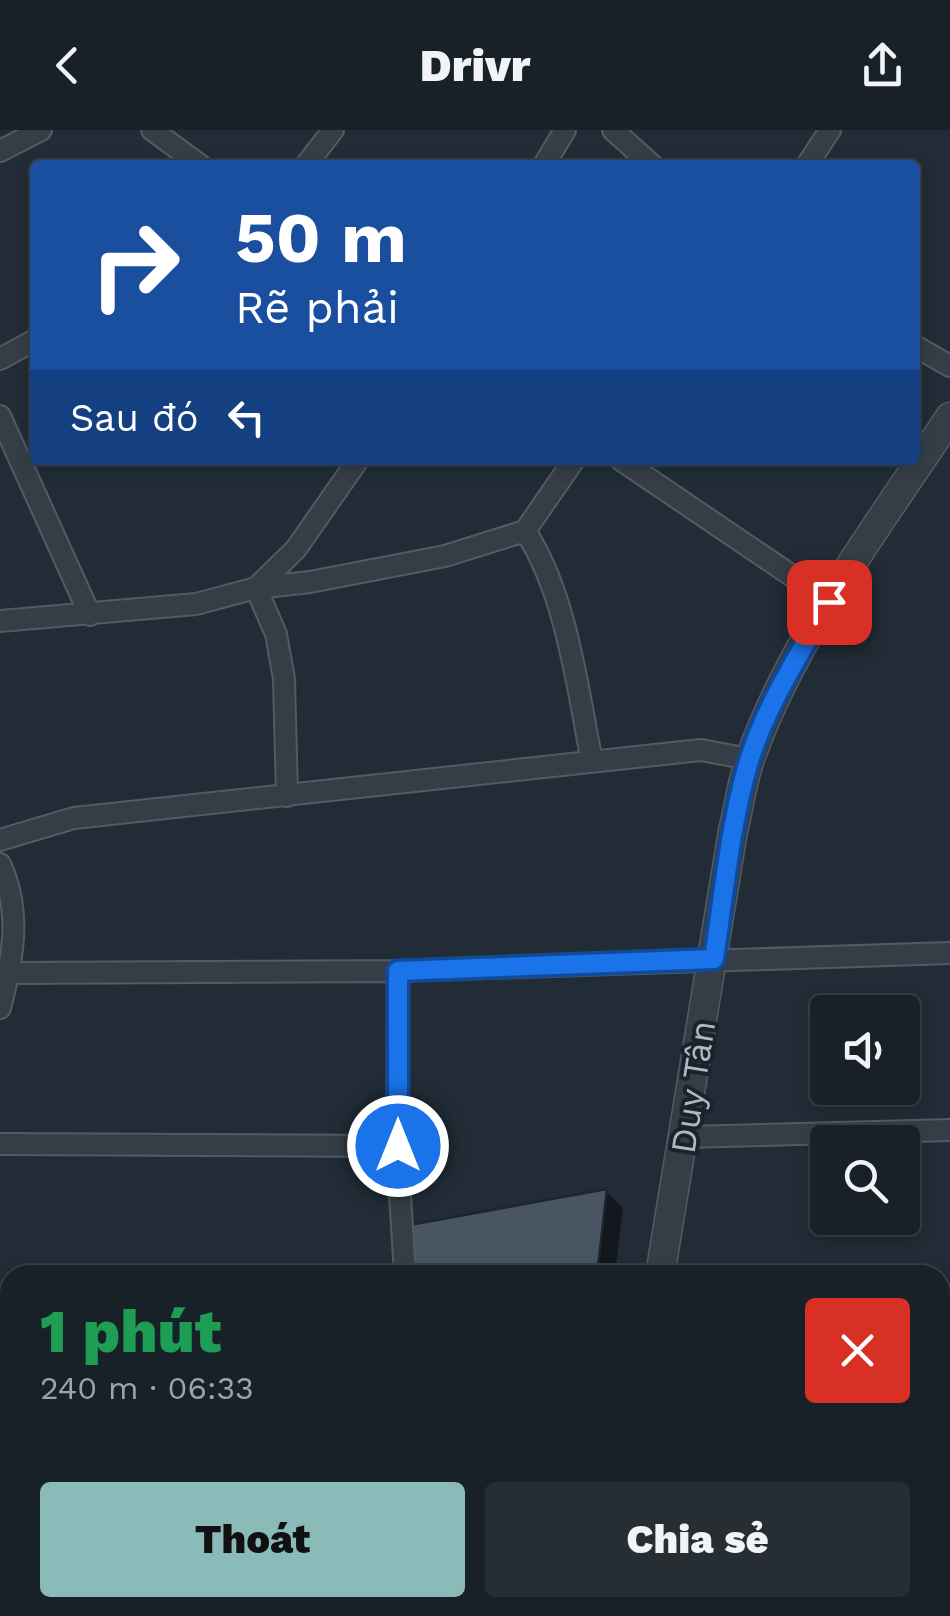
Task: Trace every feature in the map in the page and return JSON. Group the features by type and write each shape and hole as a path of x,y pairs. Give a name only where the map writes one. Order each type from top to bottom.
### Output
{"street":[{"path":"0,151 41,130"},
{"path":"152,130 193,160"},
{"path":"310,160 333,130"},
{"path":"547,160 565,130"},
{"path":"613,130 646,160"},
{"path":"809,160 830,130"},
{"path":"0,359 30,343"},
{"path":"920,349 950,366"},
{"path":"0,416 90,615"},
{"name":"Duy Tân","path":"920,463 950,417"},
{"path":"256,588 296,549 355,465"},
{"path":"0,621 196,604 256,588 310,582 446,556 526,531 571,465"},
{"path":"628,465 829,602"},
{"name":"Duy Tân","path":"662,1265 733,832 750,759 774,702 829,602 919,465"},
{"path":"526,531 554,594 592,762"},
{"path":"256,588 276,634 284,679 287,796"},
{"path":"0,840 74,818 701,750 750,759"},
{"path":"0,864 8,881 15,927 10,973 0,1008"},
{"path":"10,973 398,971 950,953"},
{"path":"398,971 398,1146 404,1265"},
{"path":"685,1137 950,1130"},
{"path":"0,1144 398,1146"}],"building":[{"path":"607,1189 598,1265 407,1265 404,1226"}],"route":[{"path":"398,1146 398,971 714,959 733,832 750,759 774,702 829,602"}]}
